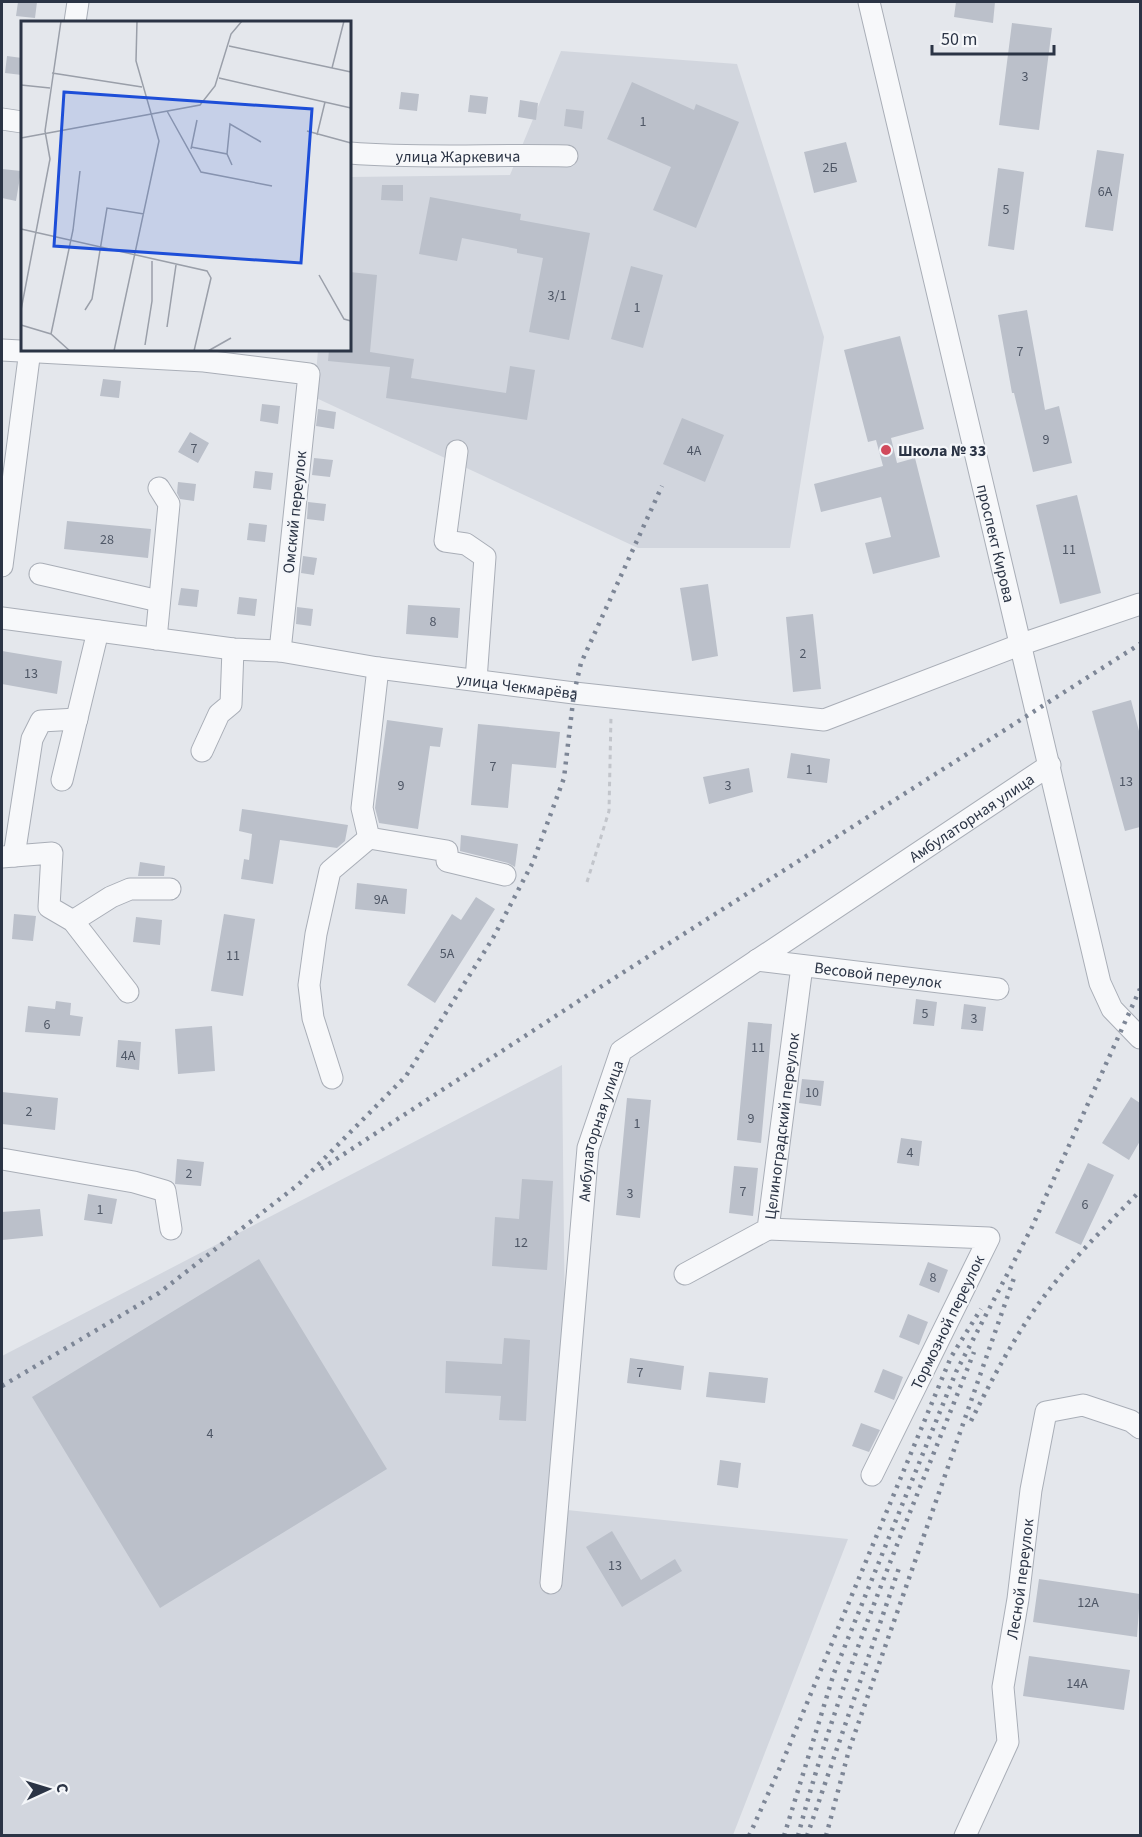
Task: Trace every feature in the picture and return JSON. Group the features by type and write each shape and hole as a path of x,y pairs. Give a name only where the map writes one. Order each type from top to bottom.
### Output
{"street":[{"path":"75,21 78,2"},
{"name":"проспект Кирова","path":"869,2 1100,983 1112,1009 1140,1038"},
{"path":"2,119 21,122"},
{"name":"улица Жаркевича","path":"351,153 389,156 497,154 567,156"},
{"path":"2,350 21,350"},
{"path":"2,566 30,351"},
{"path":"65,351 204,355"},
{"name":"Омский переулок","path":"204,355 309,374 280,651"},
{"path":"457,451 446,541 466,544 485,557 476,680"},
{"path":"156,639 169,504 159,488"},
{"path":"40,574 159,602"},
{"name":"улица Чекмарёва","path":"2,618 233,649 280,651 378,668 824,720 1022,644 1140,604"},
{"path":"63,780 98,631"},
{"path":"202,752 219,714 231,704 233,649"},
{"path":"369,838 362,808 378,668"},
{"path":"77,719 41,721 32,739 8,857 52,853 49,907 73,921 128,992"},
{"name":"Амбулаторная улица","path":"551,1582 588,1148 621,1051 1050,765"},
{"path":"369,838 447,851 447,861 505,875"},
{"path":"332,1078 313,1018 309,985 316,934 330,872 369,838"},
{"path":"73,921 111,897 130,889 170,889"},
{"name":"Весовой переулок","path":"757,960 998,989"},
{"name":"Целиноградский переулок","path":"685,1274 768,1229 802,966"},
{"path":"2,1159 134,1182 165,1191 171,1229"},
{"name":"Тормозной переулок","path":"768,1229 989,1238 872,1475"},
{"name":"Лесной переулок","path":"965,1836 1008,1742 1003,1687 1018,1599 1031,1490 1046,1412 1083,1405 1131,1421 1140,1428"}],"path":[{"path":"587,882 609,811 612,697"}],"shaded area":[{"path":"561,51 737,64 824,337 790,548 638,548 314,397 318,351 351,351 351,177 510,175"},
{"path":"562,1065 567,1510 848,1539 733,1835 2,1836 2,1356"}],"building":[{"path":"18,2 37,2 35,18 16,16"},
{"path":"956,2 995,2 993,23 954,17"},
{"path":"1012,23 1052,28 1039,130 999,125"},
{"path":"7,56 21,58 21,75 5,73"},
{"path":"632,82 694,110 696,104 739,122 696,228 653,210 671,167 607,139"},
{"path":"401,92 419,94 417,111 399,109"},
{"path":"470,95 488,97 486,114 468,112"},
{"path":"520,100 538,103 536,120 518,117"},
{"path":"566,109 584,111 582,129 564,126"},
{"path":"846,142 857,182 814,193 804,152"},
{"path":"1097,150 1124,154 1113,231 1085,227"},
{"path":"998,168 1024,172 1014,250 988,246"},
{"path":"2,169 21,171 16,201 2,198"},
{"path":"382,185 403,185 403,201 381,200"},
{"path":"430,197 521,214 520,220 590,233 569,340 529,332 543,258 517,253 517,249 462,238 457,261 419,254"},
{"path":"631,266 663,275 643,348 611,339"},
{"path":"351,272 377,275 370,352 414,359 411,378 506,393 510,366 535,370 527,420 386,398 390,367 328,361 329,351 351,351"},
{"path":"1027,310 1045,410 1059,406 1072,463 1033,472 1014,393 1012,393 998,315"},
{"name":"Школа № 33","path":"900,336 924,429 891,438 897,463 915,458 940,557 873,574 865,543 891,537 881,497 821,512 814,484 883,466 876,440 868,442 844,350"},
{"path":"103,379 121,381 119,398 100,396"},
{"path":"262,404 280,406 278,424 260,421"},
{"path":"318,409 336,412 334,429 316,426"},
{"path":"682,418 724,435 705,482 663,464"},
{"path":"190,432 209,443 198,463 178,452"},
{"path":"314,458 333,460 330,477 312,475"},
{"path":"255,471 273,473 271,490 253,488"},
{"path":"178,482 196,484 194,501 180,499 177,493"},
{"path":"1077,495 1101,593 1060,604 1036,505"},
{"path":"308,502 326,504 324,521 307,519"},
{"path":"67,521 151,529 148,558 64,549"},
{"path":"249,523 267,525 265,542 247,540"},
{"path":"303,556 317,558 314,575 301,573"},
{"path":"708,584 718,656 692,661 680,588"},
{"path":"181,588 199,590 197,607 178,605"},
{"path":"239,597 257,599 255,616 237,614"},
{"path":"408,605 460,608 458,638 406,634"},
{"path":"297,607 313,609 311,626 296,624"},
{"path":"813,614 821,689 793,692 786,617"},
{"path":"2,651 62,661 57,694 2,684"},
{"path":"1131,700 1140,735 1140,827 1125,831 1092,711"},
{"path":"387,720 443,728 440,747 430,746 418,829 379,823 375,808"},
{"path":"478,724 560,732 556,768 512,764 508,808 471,805"},
{"path":"791,753 830,759 827,783 787,778"},
{"path":"749,768 753,792 709,804 703,777"},
{"path":"242,809 348,825 345,841 337,848 280,840 273,884 241,879 244,859 249,860 252,834 239,831"},
{"path":"461,835 518,844 515,867 508,863 460,851"},
{"path":"140,862 165,866 164,876 138,876"},
{"path":"357,883 407,889 405,914 355,909"},
{"path":"476,897 495,909 435,1003 407,985 452,914 461,920"},
{"path":"14,914 36,916 33,941 12,939"},
{"path":"224,914 255,919 243,996 211,991"},
{"path":"136,917 162,920 160,945 133,942"},
{"path":"916,999 937,1002 934,1026 913,1024"},
{"path":"56,1001 71,1003 70,1015 83,1017 80,1036 25,1032 28,1006 55,1009"},
{"path":"964,1004 986,1007 983,1031 961,1029"},
{"path":"748,1022 772,1024 761,1143 737,1140"},
{"path":"212,1026 215,1071 178,1074 175,1029"},
{"path":"118,1040 141,1042 139,1070 116,1067"},
{"path":"802,1079 824,1081 821,1106 799,1103"},
{"path":"2,1092 58,1098 55,1130 2,1124"},
{"path":"1131,1097 1140,1103 1140,1141 1129,1160 1102,1143"},
{"path":"627,1098 651,1100 640,1218 616,1215"},
{"path":"901,1138 922,1141 919,1166 897,1163"},
{"path":"177,1159 204,1162 201,1186 175,1184"},
{"path":"1088,1163 1114,1175 1081,1245 1055,1233"},
{"path":"734,1166 758,1168 753,1216 729,1213"},
{"path":"522,1179 553,1181 547,1270 492,1266 495,1217 519,1219"},
{"path":"88,1194 117,1199 112,1224 84,1220"},
{"path":"40,1209 43,1236 2,1240 2,1212"},
{"path":"259,1259 387,1469 160,1608 32,1397"},
{"path":"928,1262 948,1270 939,1293 919,1285"},
{"path":"908,1314 928,1322 919,1345 899,1337"},
{"path":"504,1338 530,1340 526,1421 499,1420 501,1396 445,1393 446,1361 502,1364"},
{"path":"630,1358 684,1366 681,1390 627,1383"},
{"path":"883,1369 903,1377 894,1400 874,1392"},
{"path":"709,1372 768,1378 765,1403 706,1397"},
{"path":"861,1423 880,1430 869,1452 852,1446"},
{"path":"720,1460 741,1463 738,1488 717,1485"},
{"path":"612,1531 641,1580 675,1559 682,1571 622,1607 586,1547"},
{"path":"1039,1579 1140,1594 1137,1637 1033,1622"},
{"path":"1029,1656 1130,1670 1124,1710 1023,1696"}],"railway":[{"path":"2,1386 159,1293 299,1184 406,1076 493,938 533,862 564,778 574,693 581,663 662,486"},
{"path":"321,1169 594,991 1140,644"},
{"path":"784,1836 834,1673 956,1372 1032,1227 1140,989"},
{"path":"971,1421 1006,1354 1042,1299 1082,1251 1140,1191"},
{"path":"826,1836 849,1750 1014,1278"},
{"path":"749,1836 782,1763 951,1357 981,1309"},
{"path":"798,1836 815,1774 856,1652 974,1352"},
{"path":"807,1836 899,1568"}],"place":[{"name":"Школа № 33","path":"886,450"}]}
